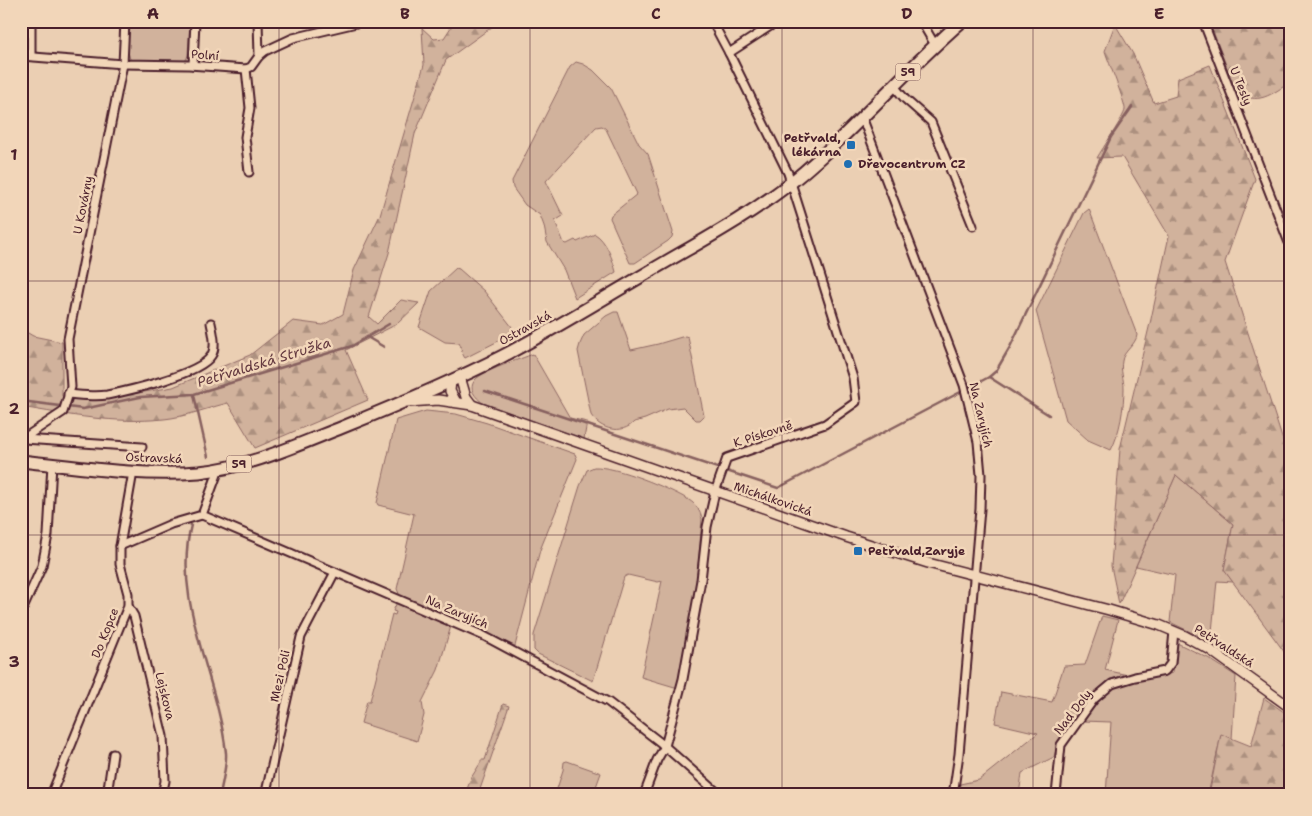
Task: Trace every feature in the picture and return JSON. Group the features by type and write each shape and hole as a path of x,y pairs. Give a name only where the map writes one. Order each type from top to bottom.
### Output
{"main road":[{"name":"Ostravská","path":"21,461 133,472 177,473 219,469 272,456 455,379 503,356 568,320 713,235 792,182 838,142 935,45 962,21"}],"street":[{"path":"30,56 31,21"},
{"name":"U Kovárny","path":"22,440 62,412 71,387 68,339 123,64 125,21"},
{"path":"193,65 195,21"},
{"path":"258,21 259,56"},
{"path":"249,172 245,137 250,108 246,69 273,46 293,38 365,21"},
{"path":"712,21 730,53 792,182"},
{"path":"730,53 778,21"},
{"path":"920,21 935,45"},
{"name":"U Tesly","path":"1203,21 1250,138 1257,162 1291,248"},
{"name":"Polní","path":"21,56 123,64 193,65 246,69"},
{"path":"894,86 904,98 931,122 973,226"},
{"name":"Na Zaryjích","path":"862,117 964,385 975,428 981,475 959,754 953,795"},
{"name":"K Pískovně","path":"644,795 657,760 665,746 683,679 701,580 707,527 715,492 727,458 825,424 856,402 853,378 792,182"},
{"path":"68,394 105,396 168,379 200,366 211,356 214,344 211,322"},
{"path":"455,379 450,391 456,402"},
{"path":"455,379 472,405"},
{"name":"Michálkovická","path":"400,403 438,400 472,405 854,540 928,563 1109,610"},
{"path":"22,440 142,448"},
{"path":"21,613 42,566 48,535 52,464"},
{"path":"120,546 171,524 202,515 219,469"},
{"name":"Do Kopce","path":"51,795 128,606 128,594 120,564 120,546 133,472"},
{"name":"Na Zaryjích","path":"202,515 484,636 608,702 665,746 720,795"},
{"name":"Mezi Poli","path":"266,792 301,637 335,572"},
{"name":"Lejskova","path":"128,606 134,616 163,736 165,781 162,795"},
{"name":"Petřvaldská","path":"1109,610 1139,618 1197,642 1221,657 1291,708"},
{"name":"Nad Doly","path":"1056,795 1061,745 1094,699 1112,684 1165,671 1171,663 1174,631"},
{"path":"107,795 114,754"}],"green space":[{"path":"129,21 190,21 186,60 181,62 136,62 130,59 128,52"},
{"path":"455,21 495,21 496,24 446,60 415,134 389,253 369,317 377,324 401,300 419,303 397,324 346,350 368,400 255,448 228,403 180,416 146,420 110,420 21,407 21,329 33,336 62,342 62,396 98,400 173,387 250,355 293,321 323,325 343,314 354,270 380,215 424,65 422,28 434,39 444,38"},
{"path":"1209,21 1288,21 1291,30 1291,82 1271,94 1258,98 1244,96 1236,91"},
{"path":"1115,24 1133,54 1154,103 1176,96 1178,78 1210,65 1255,179 1225,262 1285,447 1291,449 1291,661 1224,570 1233,524 1176,475 1119,604 1111,566 1120,449 1169,236 1122,157 1097,158 1125,110 1105,51"},
{"path":"576,62 593,70 611,88 639,144 648,154 673,232 672,237 668,241 635,263 630,263 610,218 611,215 637,194 606,129 602,126 596,127 546,181 563,216 555,221 564,243 567,244 575,240 577,242 595,234 606,245 616,272 575,298 564,270 547,242 540,215 525,205 513,188 512,181 570,67"},
{"path":"1089,209 1137,335 1122,361 1121,368 1124,388 1122,411 1117,436 1111,450 1088,440 1066,420 1036,311 1084,213"},
{"path":"456,268 484,291 516,332 465,358 459,343 445,342 419,327 431,291"},
{"path":"618,312 631,350 685,336 688,337 704,416 700,420 696,420 683,407 668,409 623,428 611,429 600,424 591,415 578,351 584,335 606,316"},
{"path":"533,354 570,418 587,422 584,439 483,403 473,393 473,383 479,377 493,369"},
{"path":"426,411 456,414 487,423 575,454 577,459 540,550 515,646 400,596 397,589 414,514 378,505 377,503 396,420"},
{"path":"594,467 615,470 656,484 689,500 700,513 702,519 696,590 678,688 641,677 662,581 658,582 628,575 624,577 593,681 538,654 534,650 534,635 580,486 587,470"},
{"path":"1176,475 1233,524 1224,570 1233,582 1217,581 1211,642 1170,622 1175,575 1136,566"},
{"path":"397,602 451,626 438,670 422,702 424,715 417,741 361,723 367,701 370,701 392,614 395,615 396,612 393,611"},
{"path":"1102,616 1118,620 1105,670 1128,675 1110,679 1096,691 1059,739 1054,757 1022,773 1019,795 959,795 960,784 979,780 1038,733 995,723 1001,692 1052,702 1064,666 1085,665"},
{"path":"1177,643 1208,658 1236,676 1232,739 1221,735 1208,795 1106,795 1111,722 1082,721 1109,690 1130,681 1173,673"},
{"path":"1264,698 1291,717 1291,795 1209,795 1221,734 1251,746"},
{"path":"503,704 509,706 478,795 465,795 471,778 481,760 485,760"},
{"path":"567,761 601,773 593,795 555,795 564,762"}],"waterway":[{"path":"485,391 778,488 989,377 996,371 1010,347 1111,137 1132,107"},
{"name":"Petřvaldská Stružka","path":"21,401 83,409 140,397 194,394 352,346 389,324"},
{"path":"367,337 384,347"},
{"path":"989,377 1049,415"},
{"path":"194,395 208,457"},
{"path":"191,525 187,554 187,582 198,639 214,696 226,753 220,795"}],"place":[{"name":"Petřvald, lékárna","path":"851,145"},
{"name":"Dřevocentrum CZ","path":"848,164"},
{"name":"Petřvald,Zaryje","path":"858,551"}]}
